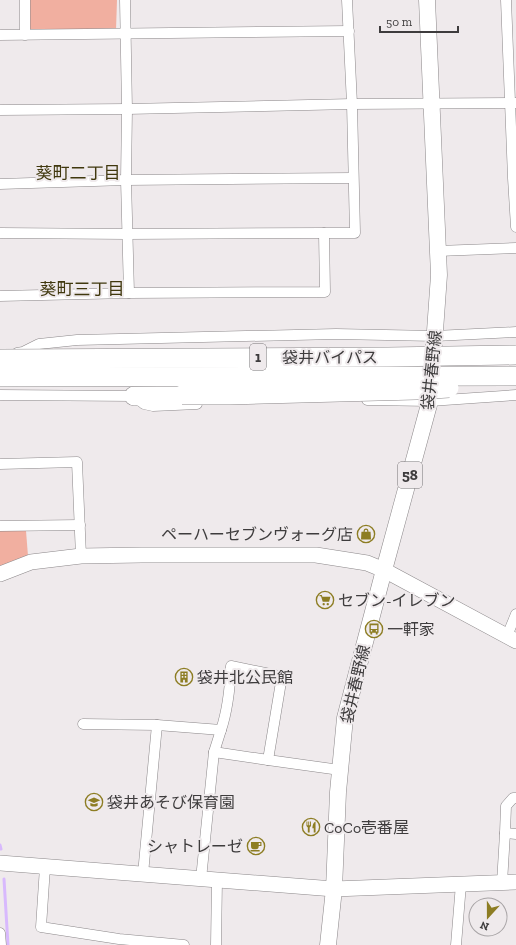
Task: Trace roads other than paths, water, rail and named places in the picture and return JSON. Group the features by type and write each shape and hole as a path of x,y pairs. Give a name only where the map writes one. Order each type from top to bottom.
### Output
{"highway":[{"path":"22,352 168,352 311,348 516,351"},
{"name":"袋井バイパス","path":"0,359 516,355"},
{"name":"袋井バイパス","path":"0,377 516,376"},
{"path":"134,396 416,390 516,383"}],"main road":[{"name":"袋井春野線","path":"328,945 334,889 338,800 345,718 430,401 435,336 438,251 427,0"}],"street":[{"path":"25,0 25,35"},
{"path":"125,0 127,109 126,180 129,293"},
{"path":"0,233 355,233 348,0"},
{"path":"506,0 512,32 516,227"},
{"path":"0,35 349,31"},
{"path":"0,110 513,103"},
{"path":"0,184 126,180 353,178"},
{"path":"0,296 129,293 325,292 324,233"},
{"path":"438,251 516,248"},
{"path":"0,353 22,352 39,344 77,340 336,334 435,336 516,332 516,328"},
{"path":"0,394 134,396 144,404 153,406 293,400 430,401 516,395"},
{"path":"0,464 77,462 81,556"},
{"path":"0,526 80,524"},
{"path":"0,574 31,562 81,556 316,555 366,563 384,570 512,638 516,614"},
{"path":"201,879 214,752 224,721 229,698 231,666 275,675 281,682 268,760"},
{"path":"83,724 157,725 220,730"},
{"path":"143,874 157,725"},
{"path":"214,752 340,770"},
{"path":"0,863 334,889 509,883 505,834 506,806 513,798 516,798"},
{"path":"505,834 516,834"},
{"path":"45,867 41,927 119,939 184,945"},
{"path":"216,945 217,880"},
{"path":"456,945 461,884"},
{"path":"0,933 1,945"}],"waterway":[{"path":"0,845 1,849"},
{"path":"4,879 8,945"}],"place":[{"name":"ペーハーセブンヴォーグ店","path":"366,534"},
{"name":"セブン-イレブン","path":"325,600"},
{"name":"一軒家","path":"374,629"},
{"name":"袋井北公民館","path":"184,677"},
{"name":"袋井あそび保育園","path":"94,802"},
{"name":"CoCo壱番屋","path":"311,827"},
{"name":"シャトレーゼ","path":"256,846"}],"district":[{"name":"葵町二丁目","path":"78,173"},
{"name":"葵町三丁目","path":"82,289"}]}
